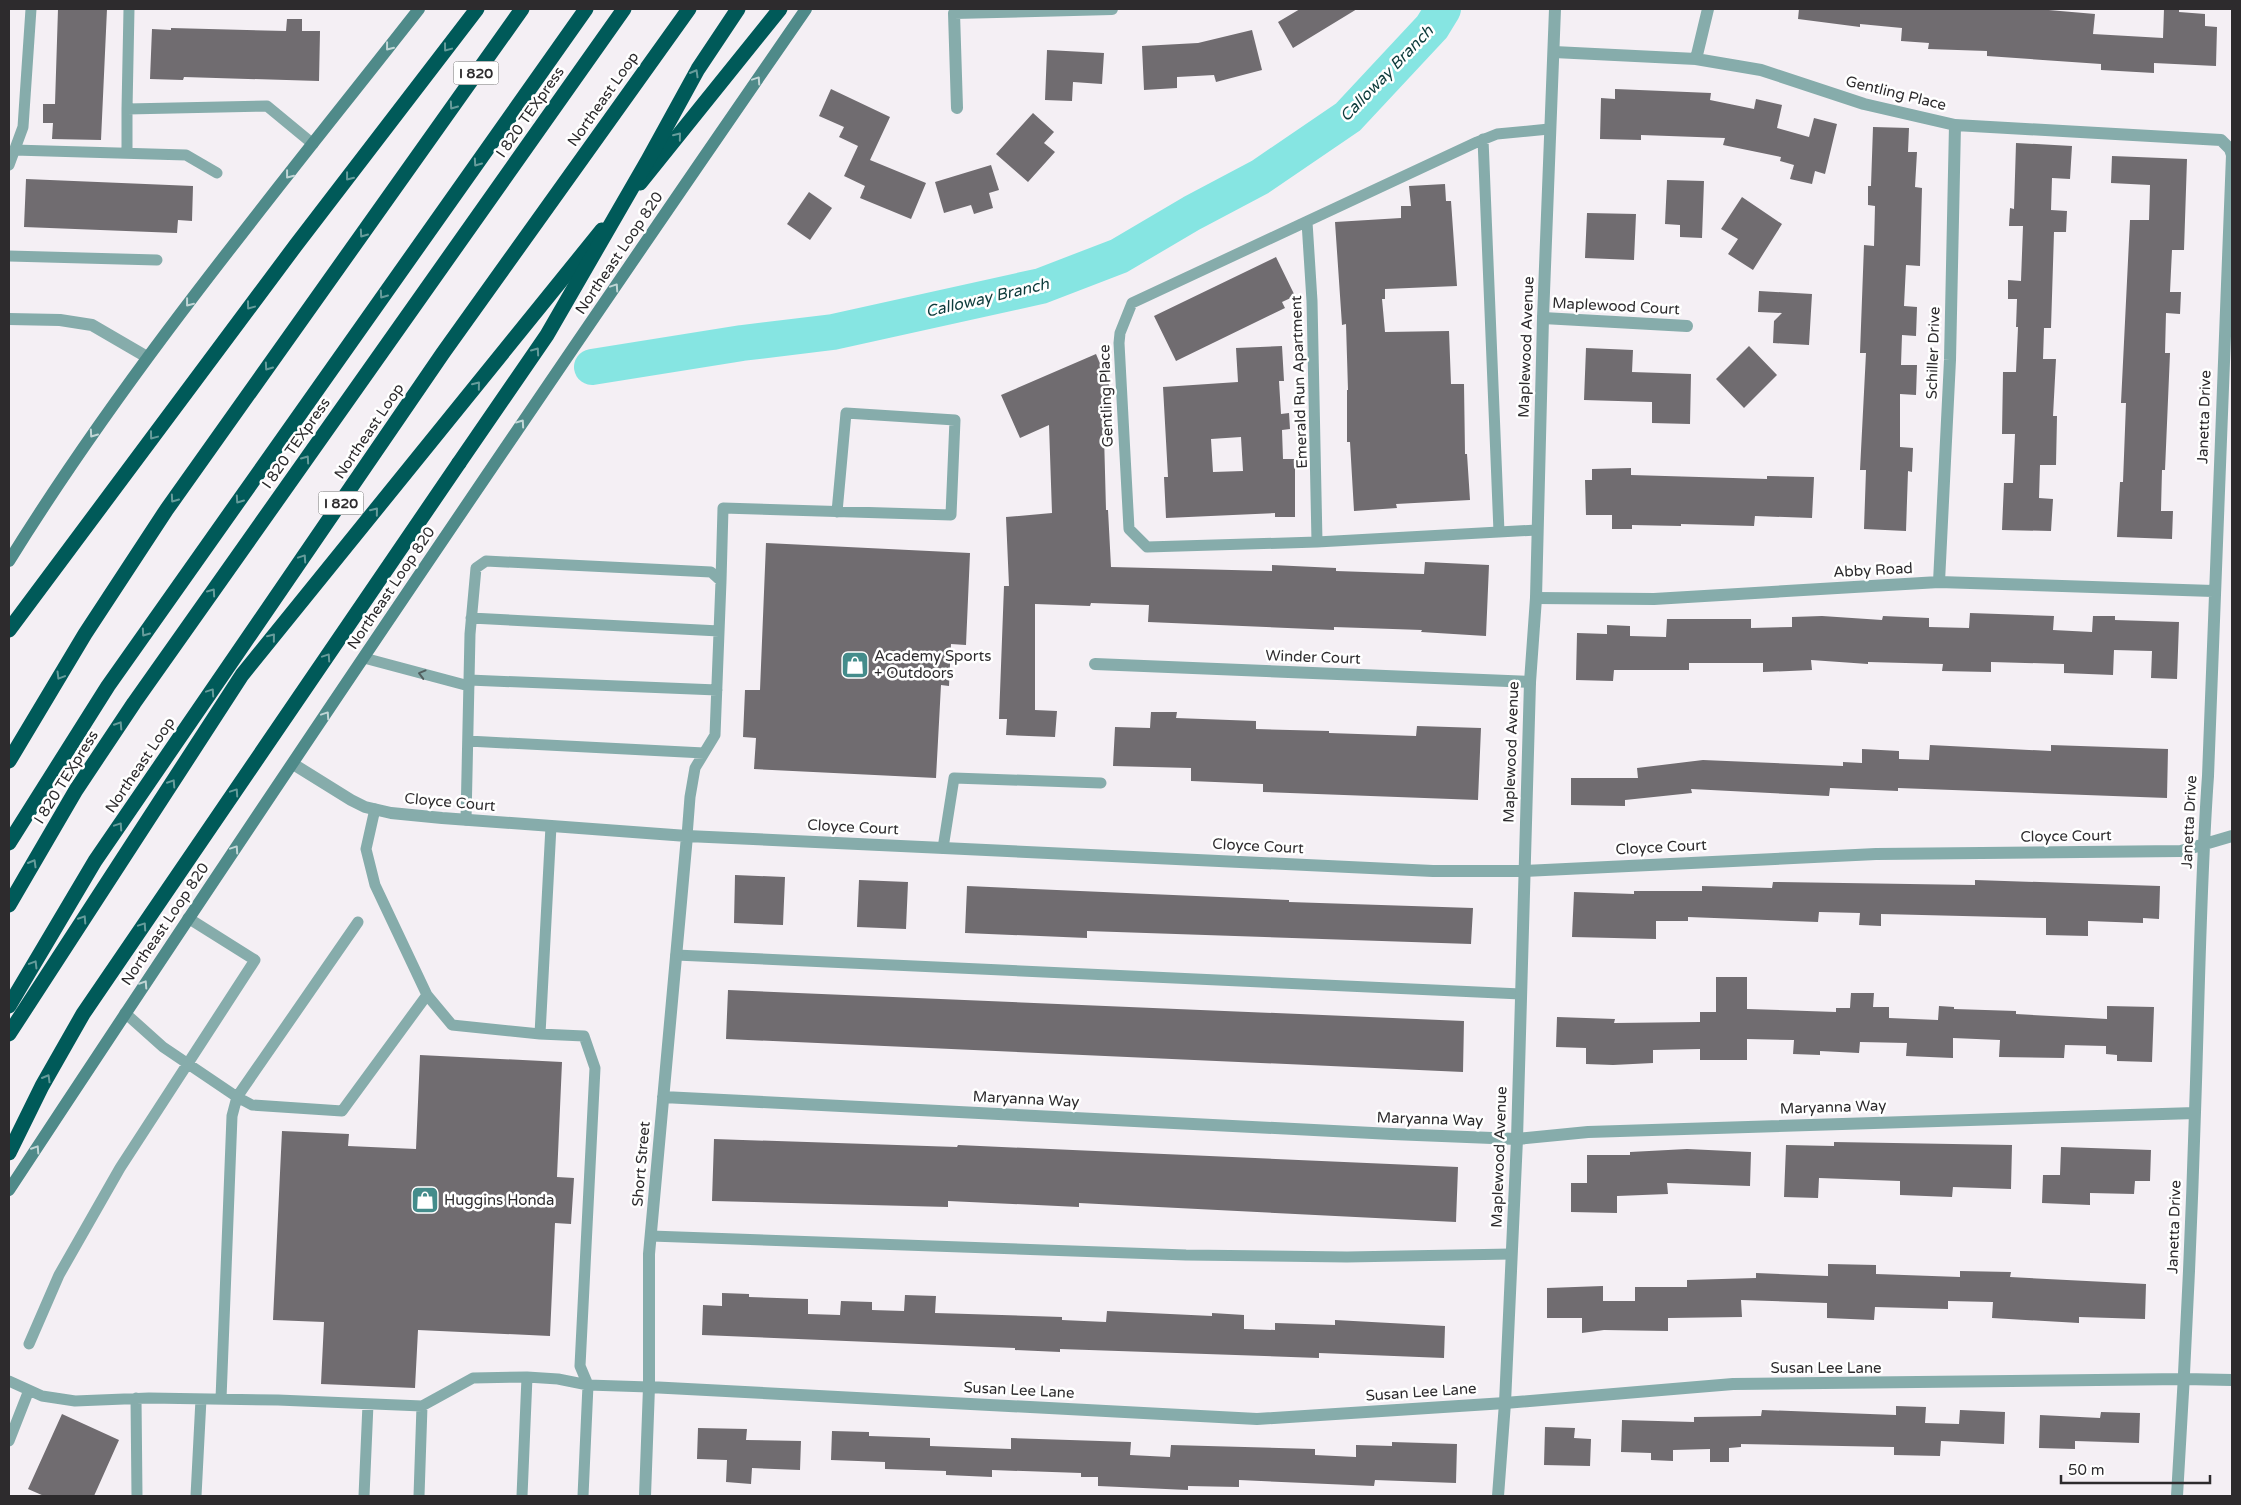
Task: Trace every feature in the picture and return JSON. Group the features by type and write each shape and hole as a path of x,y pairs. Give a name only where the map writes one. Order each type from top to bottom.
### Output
{"highway":[{"path":"9,630 290,252 477,9"},
{"name":"I 820","path":"9,761 85,634 167,509 522,9"},
{"name":"I 820 TEXpress","path":"9,842 108,686 586,9"},
{"name":"I 820 TEXpress","path":"9,905 76,790 134,703 624,9"},
{"name":"Northeast Loop","path":"9,1006 95,861 443,353 688,9"},
{"path":"9,1152 42,1086 83,1014 547,335 698,69 738,9"},
{"path":"9,1034 242,675 780,9"}],"main road":[{"path":"9,561 48,498 147,357 419,9"},
{"name":"Northeast Loop 820","path":"9,1190 188,918 294,764 494,464 806,9"}],"street":[{"path":"957,108 954,13 1112,9"},
{"name":"Maplewood Avenue","path":"1498,1496 1505,1403 1517,1139 1530,682 1536,598 1543,318 1549,129 1554,52 1554,9"},
{"path":"1696,59 1708,9"},
{"name":"Gentling Place","path":"1554,52 1696,59 1761,70 1864,104 1955,125 2221,140 2230,149"},
{"name":"Schiller Drive","path":"1939,582 1950,360 1955,125"},
{"name":"Janetta Drive","path":"2177,1496 2195,1113 2203,843 2208,776 2213,591 2232,155 2230,149"},
{"name":"Maplewood Court","path":"1543,318 1687,326"},
{"path":"9,319 60,320 92,325 147,357"},
{"name":"Abby Road","path":"1536,598 1654,599 1939,582 2213,591"},
{"name":"Winder Court","path":"1095,664 1530,682"},
{"name":"Cloyce Court","path":"294,764 351,800 391,813 687,836 1433,871 1524,870 1876,854 2181,851 2232,836"},
{"name":"Short Street","path":"645,1496 651,1236 687,836"},
{"name":"Maryanna Way","path":"663,1097 1517,1139 1588,1132 2195,1113"},
{"name":"Susan Lee Lane","path":"649,1387 1257,1419 1505,1403 1733,1384 2232,1380"}],"lane":[{"path":"9,165 23,126 31,9"},
{"path":"127,153 130,9"},
{"path":"127,109 266,106 313,144"},
{"name":"Gentling Place","path":"1537,530 1318,542 1147,547 1136,538 1130,529 1127,506 1120,333 1132,303 1483,139 1497,134 1549,129"},
{"path":"1483,139 1499,532"},
{"path":"14,150 186,155 217,173"},
{"name":"Emerald Run Apartment","path":"1307,222 1312,301 1318,542"},
{"path":"9,256 157,260"},
{"path":"687,836 690,797 695,768 715,735 723,508 837,512 952,515 955,420 846,413 837,512"},
{"path":"466,820 471,618 476,568 486,561 712,572 721,581"},
{"path":"471,618 719,631"},
{"path":"364,658 469,683 717,690"},
{"path":"468,741 704,754"},
{"path":"944,848 954,778 1101,783"},
{"path":"374,809 366,849 375,885 427,995 452,1025 540,1034 584,1036 595,1068 580,1366 588,1385 582,1496"},
{"path":"540,1034 550,826"},
{"path":"29,1344 59,1275 120,1168 255,960 188,918"},
{"path":"221,1399 232,1116 237,1097 358,922"},
{"path":"676,955 1520,994"},
{"path":"125,1013 163,1047 252,1105 342,1111 427,995"},
{"path":"651,1236 1186,1255 1347,1257 1512,1254"},
{"path":"522,1496 527,1377"},
{"name":"Susan Lee Lane","path":"422,1406 473,1378 527,1377 588,1385 649,1387"},
{"path":"9,1381 42,1396 75,1401 136,1398 221,1399 422,1406 419,1496"},
{"path":"9,1441 29,1390"},
{"path":"136,1398 137,1496"},
{"path":"196,1496 201,1399"},
{"path":"364,1496 368,1404"}],"building":[{"path":"58,9 107,9 101,140 52,139 53,123 43,123 43,104 55,104"},
{"path":"1300,9 1357,9 1293,48 1278,22"},
{"path":"1799,9 2037,9 2095,14 2093,34 2163,38 2164,9 2179,9 2179,12 2205,14 2205,26 2217,27 2216,66 2154,63 2154,73 2101,70 2101,64 1987,56 1987,51 1928,49 1929,43 1901,41 1902,28 1860,24 1860,27 1798,19"},
{"path":"287,19 302,19 302,31 320,31 319,81 184,77 183,80 150,79 152,29 286,31"},
{"path":"1252,30 1262,70 1216,82 1214,75 1177,77 1177,88 1144,90 1142,46 1198,43"},
{"path":"1047,50 1104,53 1102,84 1073,82 1072,101 1045,100"},
{"path":"831,89 890,117 870,160 926,183 911,219 860,198 865,186 844,176 858,146 839,137 844,127 819,116"},
{"path":"1615,89 1711,93 1710,100 1754,109 1756,99 1782,105 1777,128 1809,137 1814,118 1837,124 1825,174 1815,171 1812,184 1790,179 1794,165 1780,161 1781,157 1723,145 1725,138 1641,135 1641,140 1600,139 1601,98 1615,99"},
{"path":"1033,113 1054,132 1044,143 1055,152 1028,182 996,154"},
{"path":"1873,127 1909,128 1908,152 1917,152 1915,187 1922,188 1920,266 1906,265 1904,306 1917,307 1916,336 1902,335 1901,365 1917,365 1916,395 1900,394 1900,447 1913,448 1912,472 1908,471 1906,531 1864,529 1866,470 1860,470 1866,353 1860,353 1864,245 1874,246 1875,206 1868,205 1868,186 1871,186"},
{"path":"2016,143 2072,146 2070,179 2052,178 2051,210 2067,211 2066,232 2054,232 2051,328 2044,328 2043,359 2056,359 2053,416 2057,416 2056,465 2040,465 2039,498 2053,499 2051,531 2002,530 2004,483 2013,483 2015,434 2002,434 2003,372 2016,372 2018,327 2016,327 2017,299 2008,299 2008,280 2021,281 2023,226 2009,226 2010,208 2014,209"},
{"path":"2112,156 2187,159 2184,250 2172,250 2170,292 2181,292 2180,314 2166,313 2165,353 2170,353 2165,470 2162,470 2161,511 2173,511 2172,539 2117,537 2120,482 2123,482 2126,403 2121,403 2130,220 2149,220 2150,185 2111,183"},
{"path":"991,165 999,190 989,193 993,208 974,214 971,205 944,213 935,182"},
{"path":"26,179 193,186 192,221 178,220 177,233 24,227"},
{"path":"1667,180 1704,181 1702,238 1680,237 1680,225 1665,224"},
{"path":"1445,184 1446,201 1451,201 1457,286 1385,289 1385,299 1382,299 1385,332 1449,331 1451,384 1464,384 1465,454 1467,454 1470,500 1396,504 1397,508 1354,511 1350,442 1347,442 1346,324 1342,325 1335,222 1401,218 1401,206 1411,206 1409,186"},
{"path":"809,192 832,208 810,240 787,224"},
{"path":"1742,197 1782,224 1753,270 1728,254 1738,239 1721,229"},
{"path":"1587,213 1636,214 1634,260 1585,258"},
{"path":"1276,257 1295,296 1282,302 1285,308 1176,361 1154,316"},
{"path":"1759,291 1812,294 1809,345 1773,343 1774,321 1782,313 1758,312"},
{"path":"1282,346 1284,381 1279,381 1281,414 1289,413 1290,429 1282,430 1283,459 1295,459 1295,517 1275,517 1275,513 1166,518 1164,477 1168,477 1163,387 1238,382 1236,348","holes":["1241,437 1243,471 1213,472 1211,439"]},
{"path":"1749,346 1777,375 1744,408 1716,379"},
{"path":"1586,348 1633,350 1632,372 1691,374 1690,424 1652,423 1652,402 1584,400"},
{"path":"1096,354 1112,392 1103,397 1106,510 1108,510 1111,567 1272,571 1272,565 1336,568 1336,571 1424,574 1425,562 1489,565 1486,636 1421,632 1422,630 1334,627 1334,630 1148,622 1149,605 1091,603 1090,606 1035,604 1035,710 1057,711 1055,737 1006,735 1007,719 999,719 1004,586 1009,586 1006,517 1052,513 1049,425 1020,438 1001,395"},
{"path":"1631,468 1631,475 1767,479 1767,476 1814,477 1812,518 1755,516 1754,526 1632,525 1632,529 1612,529 1612,515 1586,515 1585,480 1592,480 1592,469"},
{"name":"Academy Sports + Outdoors","path":"766,543 970,553 966,645 951,644 949,686 941,685 936,778 754,769 756,738 743,737 745,690 760,690"},
{"path":"1970,613 2054,616 2053,630 2092,632 2093,616 2115,616 2115,620 2179,622 2177,679 2151,678 2152,651 2114,650 2113,675 2064,673 2064,664 1991,662 1991,672 1942,671 1943,664 1868,662 1868,664 1811,660 1812,670 1763,672 1763,663 1689,663 1689,670 1614,670 1613,681 1576,680 1577,633 1607,634 1607,625 1630,626 1630,636 1666,637 1667,619 1751,619 1751,628 1792,627 1792,617 1822,616 1882,620 1883,616 1929,618 1929,627 1969,628"},
{"path":"1151,712 1177,712 1176,718 1256,721 1256,729 1329,731 1329,733 1416,736 1417,726 1481,728 1478,800 1263,792 1263,784 1191,781 1191,768 1113,766 1115,727 1150,728"},
{"path":"1930,745 2051,751 2051,745 2168,749 2167,798 1898,788 1898,791 1830,788 1829,796 1691,789 1692,793 1625,800 1625,806 1571,805 1571,778 1638,778 1637,768 1703,760 1843,766 1843,762 1862,763 1862,749 1899,751 1899,759 1929,760"},
{"path":"735,875 785,877 783,925 734,923"},
{"path":"859,880 908,882 906,929 857,927"},
{"path":"1975,880 2160,886 2159,919 2143,918 2143,923 2088,921 2088,936 2046,935 2046,918 1881,914 1881,926 1859,925 1860,913 1819,912 1818,922 1688,917 1688,921 1656,921 1656,939 1572,937 1574,892 1634,894 1634,891 1702,891 1702,886 1772,888 1773,882 1975,885"},
{"path":"967,886 1289,900 1289,902 1473,908 1471,944 1087,931 1087,938 965,933"},
{"path":"1716,977 1747,977 1747,1009 1836,1012 1836,1008 1850,1008 1851,993 1874,993 1873,1007 1889,1007 1889,1018 1938,1020 1939,1006 1954,1007 1954,1009 2016,1011 2016,1014 2107,1019 2107,1006 2154,1007 2152,1062 2117,1061 2117,1055 2106,1054 2106,1046 2065,1045 2064,1058 1999,1057 2000,1040 1953,1038 1953,1058 1906,1056 1907,1043 1860,1042 1859,1053 1820,1051 1820,1055 1793,1054 1794,1040 1747,1039 1747,1060 1700,1060 1700,1049 1653,1050 1653,1063 1613,1065 1586,1064 1586,1048 1556,1047 1557,1017 1615,1019 1614,1023 1700,1022 1700,1012 1716,1012"},
{"path":"728,990 1464,1021 1463,1072 726,1039"},
{"name":"Huggins Honda","path":"420,1055 562,1062 557,1177 574,1178 571,1224 555,1223 550,1336 418,1330 415,1388 321,1384 324,1322 273,1320 282,1131 349,1134 348,1146 416,1149"},
{"path":"714,1139 957,1147 958,1145 1458,1167 1456,1222 1079,1203 1079,1207 948,1201 948,1207 712,1201"},
{"path":"1834,1142 2012,1145 2011,1189 1953,1187 1952,1197 1900,1195 1900,1181 1819,1178 1818,1198 1784,1197 1786,1145 1834,1146"},
{"path":"2061,1147 2151,1150 2150,1181 2135,1181 2134,1194 2090,1193 2090,1205 2042,1203 2043,1175 2060,1175"},
{"path":"1687,1149 1751,1152 1750,1186 1667,1183 1668,1194 1617,1196 1617,1213 1571,1212 1571,1183 1587,1183 1587,1155 1630,1155 1630,1152"},
{"path":"1828,1264 1876,1265 1876,1274 1960,1277 1960,1271 2011,1272 2010,1277 2146,1284 2145,1319 2079,1317 2079,1323 1992,1318 1993,1302 1948,1301 1948,1309 1875,1307 1874,1320 1827,1318 1827,1303 1741,1300 1742,1317 1668,1318 1668,1331 1604,1330 1582,1333 1582,1318 1547,1318 1547,1288 1603,1286 1603,1301 1635,1301 1635,1287 1687,1287 1687,1280 1756,1278 1756,1273 1828,1276"},
{"path":"722,1293 749,1294 749,1297 808,1299 808,1314 840,1315 841,1301 872,1302 872,1310 904,1311 905,1295 936,1296 935,1313 1062,1317 1062,1320 1106,1322 1107,1311 1212,1316 1212,1313 1244,1315 1244,1329 1275,1330 1275,1323 1335,1325 1335,1320 1445,1326 1444,1358 1319,1353 1319,1358 1060,1349 1060,1352 1015,1350 1015,1348 702,1335 703,1305 722,1306"},
{"path":"1896,1406 1926,1407 1925,1423 1959,1424 1960,1410 2005,1412 2004,1444 1941,1441 1940,1456 1894,1455 1894,1447 1741,1444 1741,1447 1729,1448 1729,1462 1710,1462 1710,1449 1673,1450 1673,1461 1651,1460 1651,1453 1621,1452 1622,1420 1694,1422 1694,1417 1761,1416 1762,1410 1896,1415"},
{"path":"2101,1412 2140,1413 2139,1443 2075,1441 2075,1449 2039,1448 2040,1415 2100,1418"},
{"path":"62,1414 119,1440 94,1496 44,1496 28,1489"},
{"path":"1545,1427 1575,1428 1574,1438 1591,1439 1590,1466 1544,1465"},
{"path":"698,1428 747,1429 746,1440 801,1441 800,1470 752,1468 751,1484 726,1482 727,1460 697,1459"},
{"path":"832,1431 869,1432 869,1436 930,1438 930,1446 1011,1449 1011,1438 1131,1442 1130,1455 1170,1457 1171,1445 1315,1449 1315,1455 1356,1457 1356,1445 1392,1446 1392,1442 1457,1444 1456,1483 1375,1480 1374,1486 1239,1480 1239,1487 1188,1486 1188,1490 1098,1486 1098,1477 1081,1477 1081,1473 992,1470 992,1477 946,1475 946,1471 885,1469 885,1462 831,1460"}],"waterway":[{"name":"Calloway Branch","path":"592,367 742,343 833,332 1041,286 1119,256 1192,213 1260,177 1348,117 1432,27 1443,9"}],"place":[{"name":"Academy Sports + Outdoors","path":"855,665"},
{"name":"Huggins Honda","path":"425,1200"}]}
